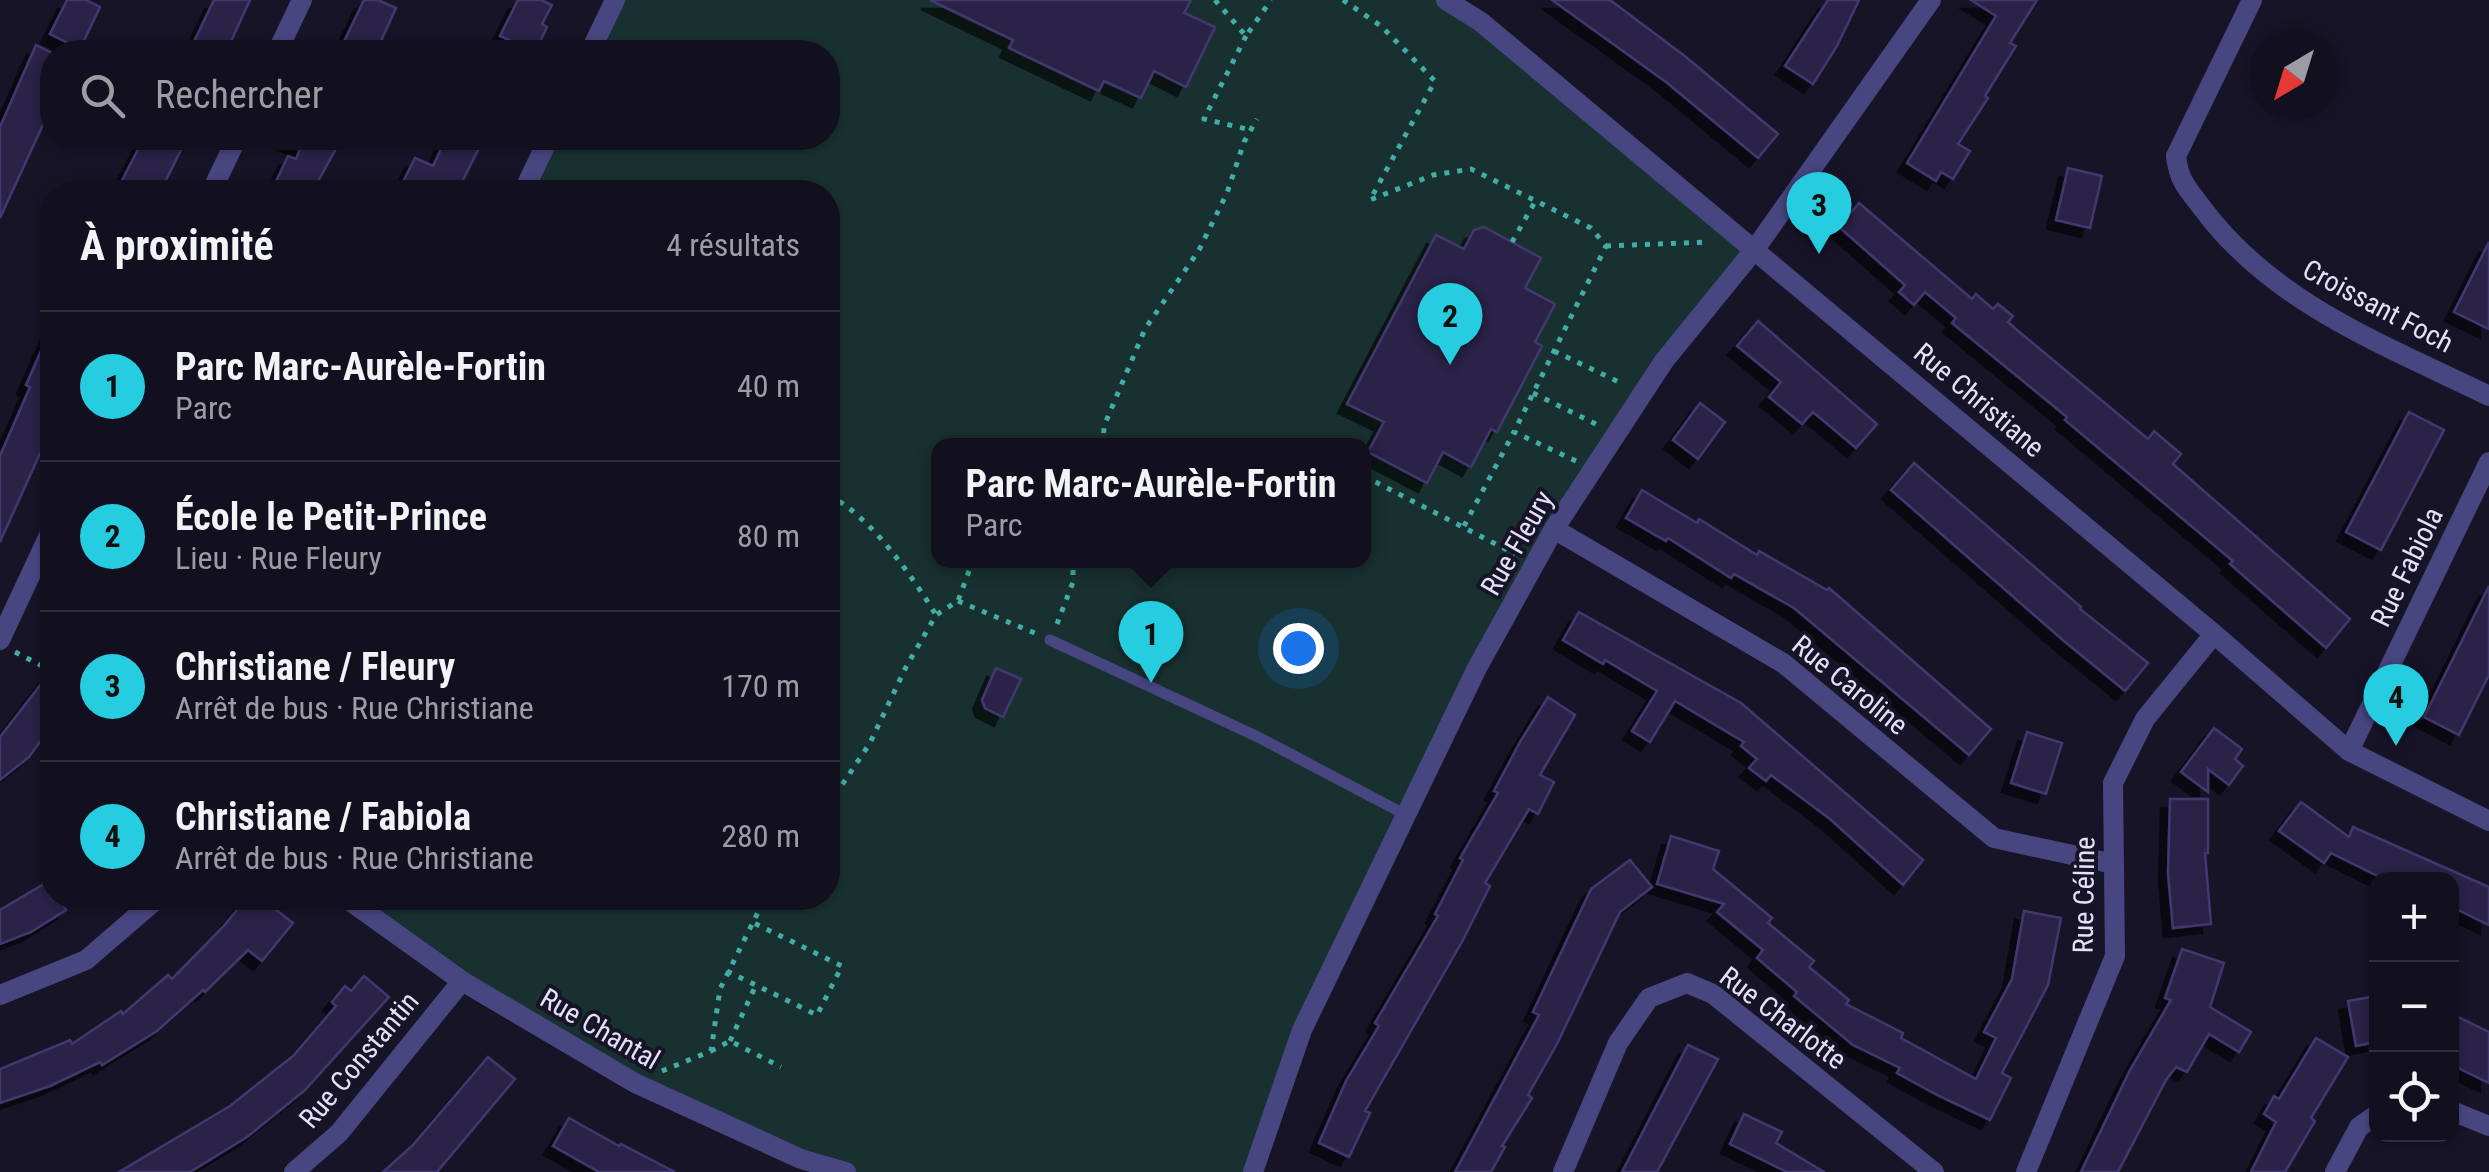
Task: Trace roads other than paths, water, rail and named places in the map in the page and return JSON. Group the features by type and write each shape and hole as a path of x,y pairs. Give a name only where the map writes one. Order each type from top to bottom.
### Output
{"street":[{"path":"284,40 302,0"},
{"path":"596,40 615,0"},
{"name":"Rue Christiane","path":"1446,0 1480,22 1755,249 2349,751 2489,822"},
{"name":"Rue Fleury","path":"1252,1172 1302,1030 1477,668 1554,529 1664,362 1755,249 1931,0"},
{"name":"Croissant Foch","path":"2252,0 2176,156 2179,178 2228,242 2307,306 2489,396"},
{"path":"218,180 231,150"},
{"path":"528,180 543,150"},
{"name":"Rue Fabiola","path":"2349,751 2489,462"},
{"name":"Rue Caroline","path":"1554,529 1783,663 1994,838 2114,864"},
{"path":"0,643 40,555"},
{"name":"Rue Céline","path":"2026,1172 2115,956 2113,783 2145,719 2214,634"},
{"path":"0,995 86,960 144,910"},
{"name":"Rue Chantal","path":"363,910 462,981 636,1083 801,1158 846,1172"},
{"name":"Rue Constantin","path":"294,1172 339,1133 462,981"},
{"name":"Rue Charlotte","path":"1563,1172 1618,1043 1650,998 1687,982 1713,994 1934,1172"},
{"path":"2459,1114 2489,1126"},
{"path":"2335,1172 2359,1127 2369,1119"}],"lane":[{"path":"1050,640 1258,737 1406,814"}],"place":[{"name":"Christiane / Fleury","path":"1819,254"},
{"name":"École le Petit-Prince","path":"1450,365"},
{"name":"Parc Marc-Aurèle-Fortin","path":"1151,683"},
{"name":"Christiane / Fabiola","path":"2396,746"}]}
